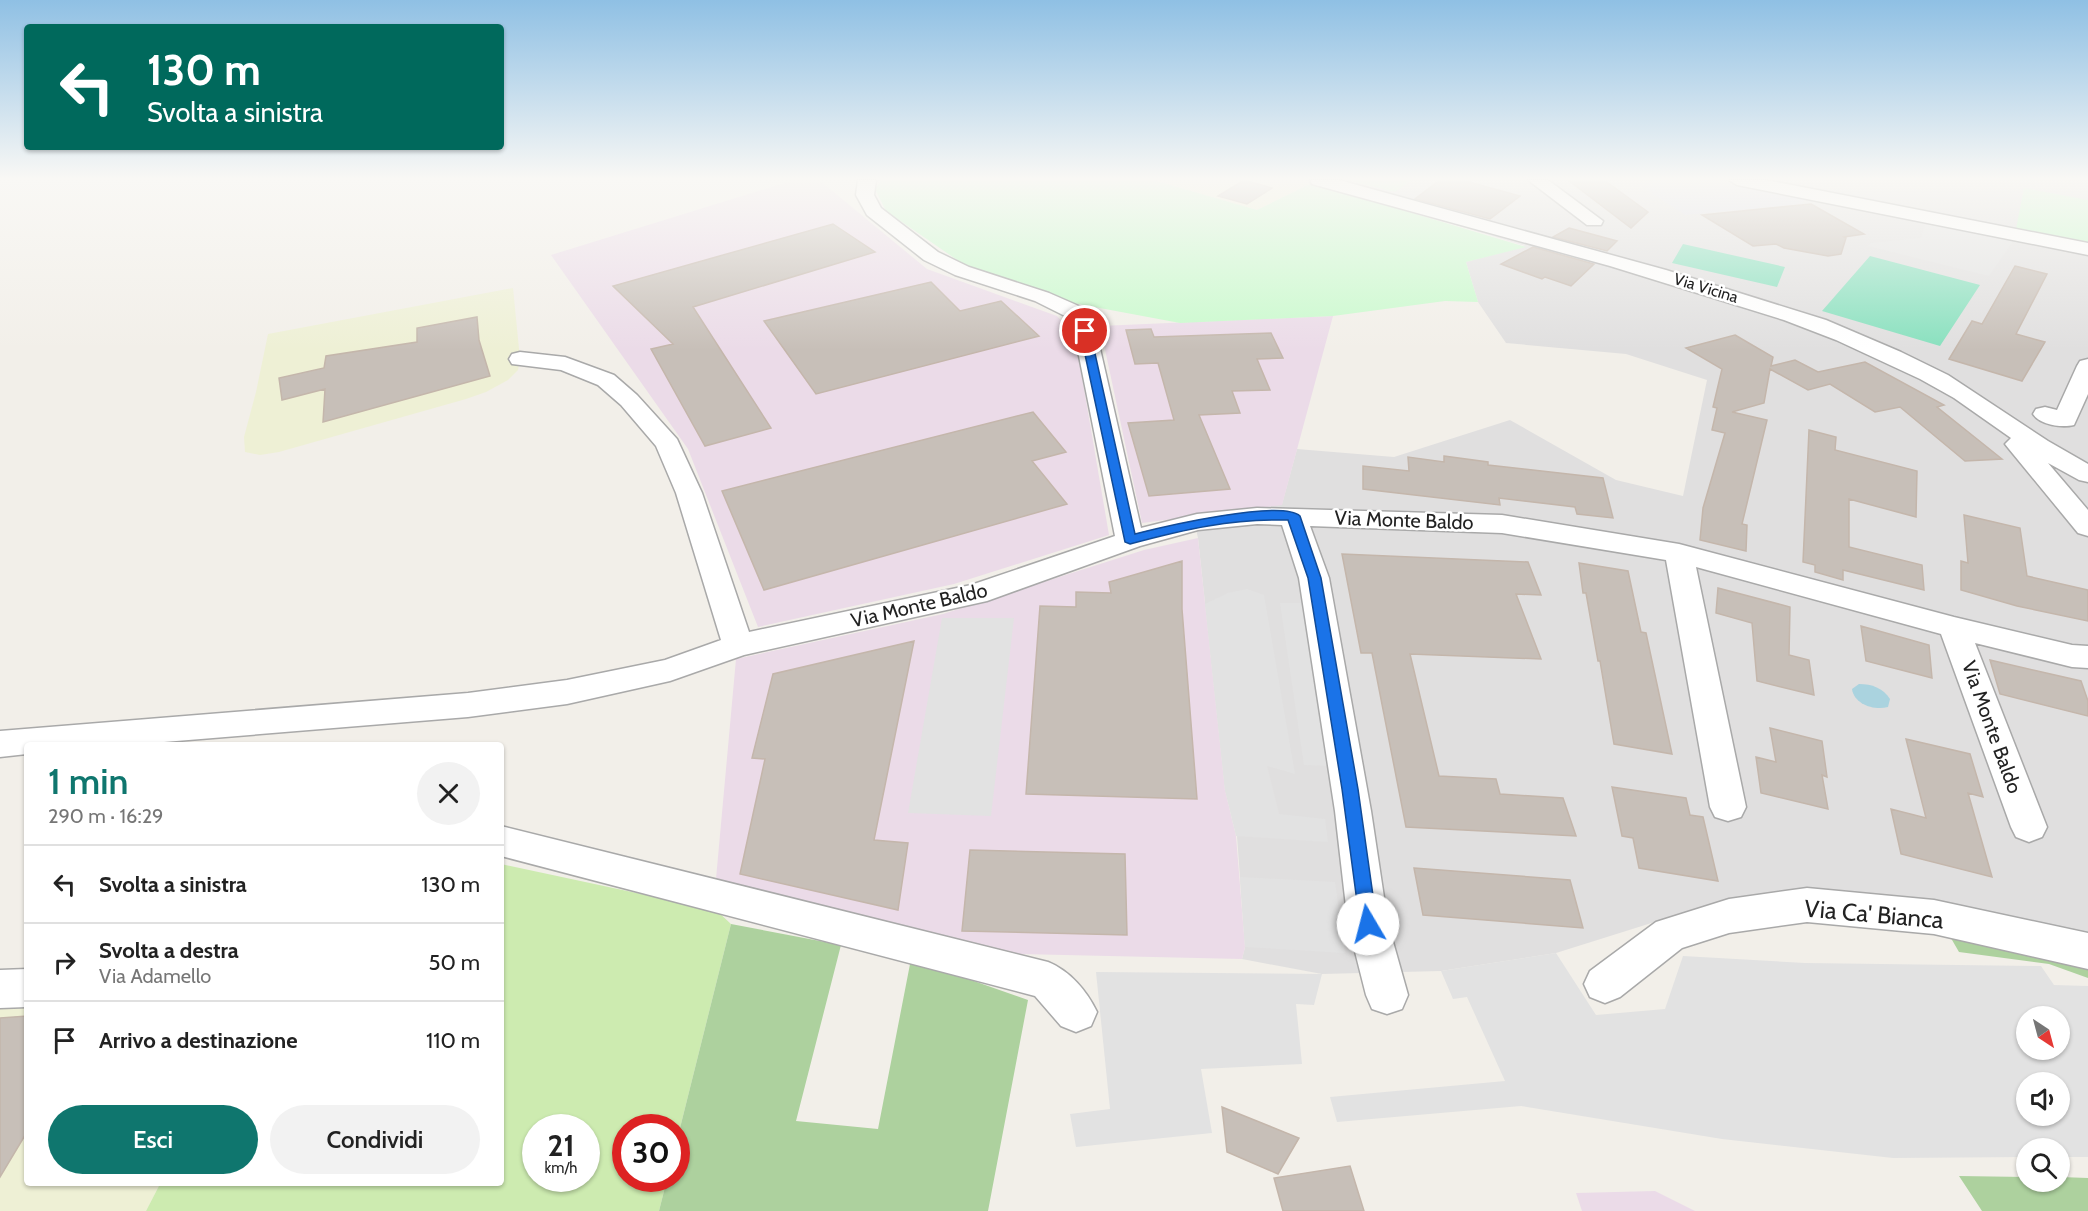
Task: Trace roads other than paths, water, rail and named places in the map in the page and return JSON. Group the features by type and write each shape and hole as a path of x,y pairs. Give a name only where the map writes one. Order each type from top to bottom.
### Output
{"street":[{"path":"906,237 930,256 962,271 1042,297 1073,312 1085,331 1130,540"},
{"name":"Via Vicina","path":"1523,237 1730,295 1799,318 1867,345 1962,393 1995,417 2077,469 2088,484"},
{"path":"2024,237 2088,249"},
{"path":"520,359 565,364 606,380 629,400 668,444 689,493 738,645"},
{"path":"2045,414 2065,420 2088,366"},
{"path":"1995,417 2088,526"},
{"name":"Via Monte Baldo","path":"0,744 468,705 567,692 670,670 738,645 977,594 1130,540 1197,522 1257,516 1502,524 1678,553 1954,627 2072,656 2088,657"},
{"path":"1293,516 1314,578 1352,800 1368,924 1387,995"},
{"path":"1678,553 1728,807"},
{"name":"Via Monte Baldo","path":"1954,627 2029,827"},
{"path":"504,843 1048,981 1076,1012"},
{"name":"Via Ca' Bianca","path":"1605,984 1670,934 1729,916 1807,905 1934,917 2088,951"},
{"path":"0,989 24,988"}],"water":[{"path":"1859,684 1881,689 1890,699 1888,707 1871,707 1856,699 1852,689"}]}
